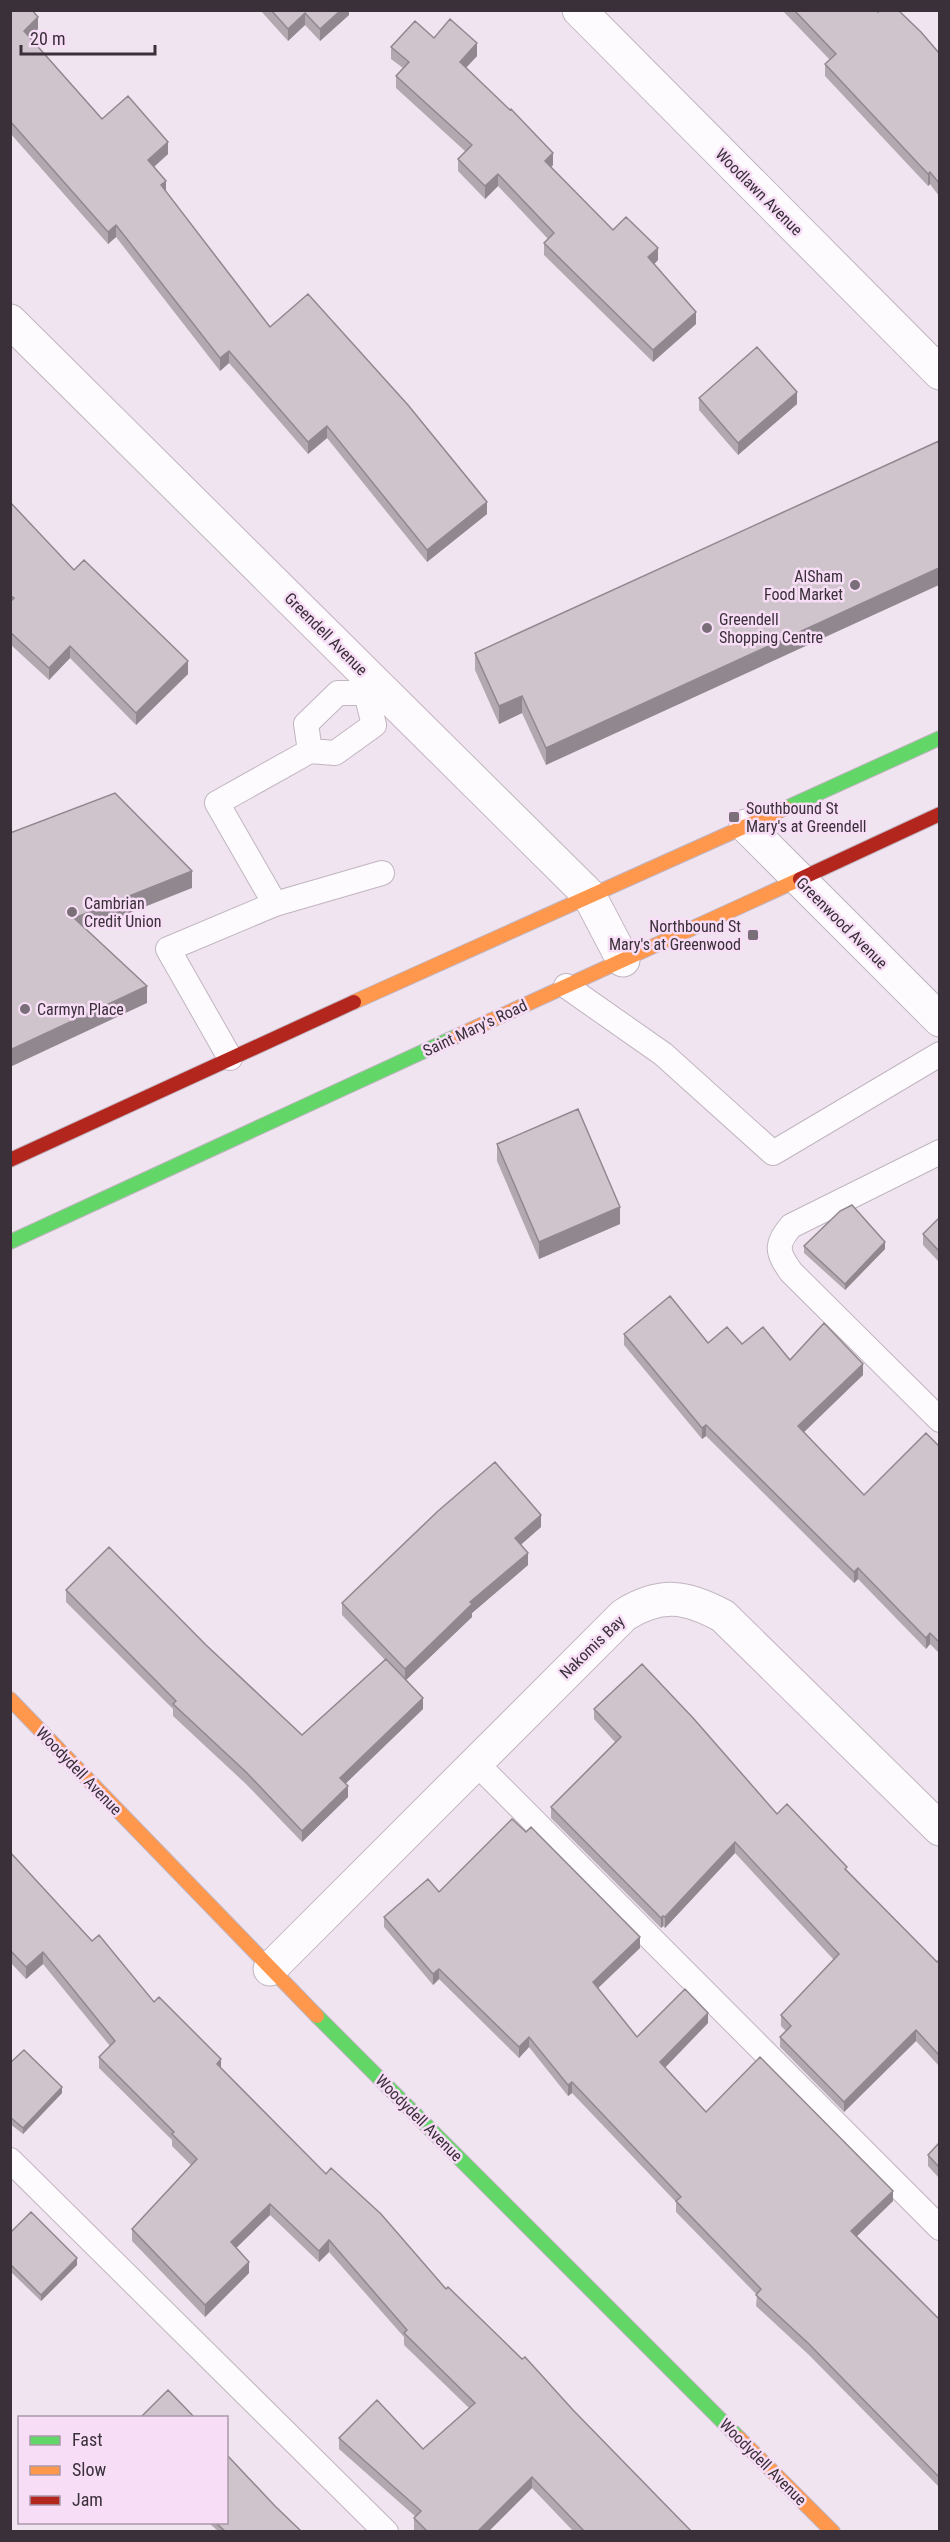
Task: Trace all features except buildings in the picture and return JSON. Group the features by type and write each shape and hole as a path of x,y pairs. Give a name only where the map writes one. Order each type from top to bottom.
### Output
{"main road":[{"path":"10,1160 58,1140 230,1058 939,738"},
{"name":"Saint Mary's Road","path":"10,1242 939,814"},
{"name":"Woodydell Avenue","path":"10,1699 270,1969 833,2532"}],"street":[{"name":"Woodlawn Avenue","path":"579,10 939,373"},
{"name":"Greendell Avenue","path":"17,341 372,689 589,895 623,960"},
{"name":"Greenwood Avenue","path":"746,826 939,1020"},
{"name":"Nakomis Bay","path":"270,1969 624,1615 642,1604 660,1600 682,1599 704,1606 723,1616 939,1829"}],"lane":[{"path":"275,904 217,803 310,752 335,753 374,725 372,689 338,693 306,724 310,752"},
{"path":"230,1058 168,949 275,904 382,873"},
{"path":"566,986 663,1054 773,1154 939,1054"},
{"path":"939,1152 791,1226 782,1237 779,1248 781,1257 791,1272 939,1420"},
{"path":"475,1762 939,2228"},
{"path":"10,2160 386,2532"}],"traffic: fast":[{"path":"786,808 940,738"},
{"path":"10,1242 457,1036"},
{"path":"317,2016 739,2438"}],"traffic: slow":[{"path":"354,1002 786,808"},
{"path":"457,1036 800,879"},
{"path":"10,1699 317,2016"},
{"path":"739,2438 833,2532"}],"traffic: jam":[{"path":"800,879 940,814"},
{"path":"10,1160 354,1002"}],"place":[{"name":"AlSham Food Market","path":"855,585"},
{"name":"Greendell Shopping Centre","path":"707,628"},
{"name":"Southbound St Mary's at Greendell","path":"734,817"},
{"name":"Cambrian Credit Union","path":"72,912"},
{"name":"Northbound St Mary's at Greenwood","path":"753,935"},
{"name":"Carmyn Place","path":"25,1009"}]}
